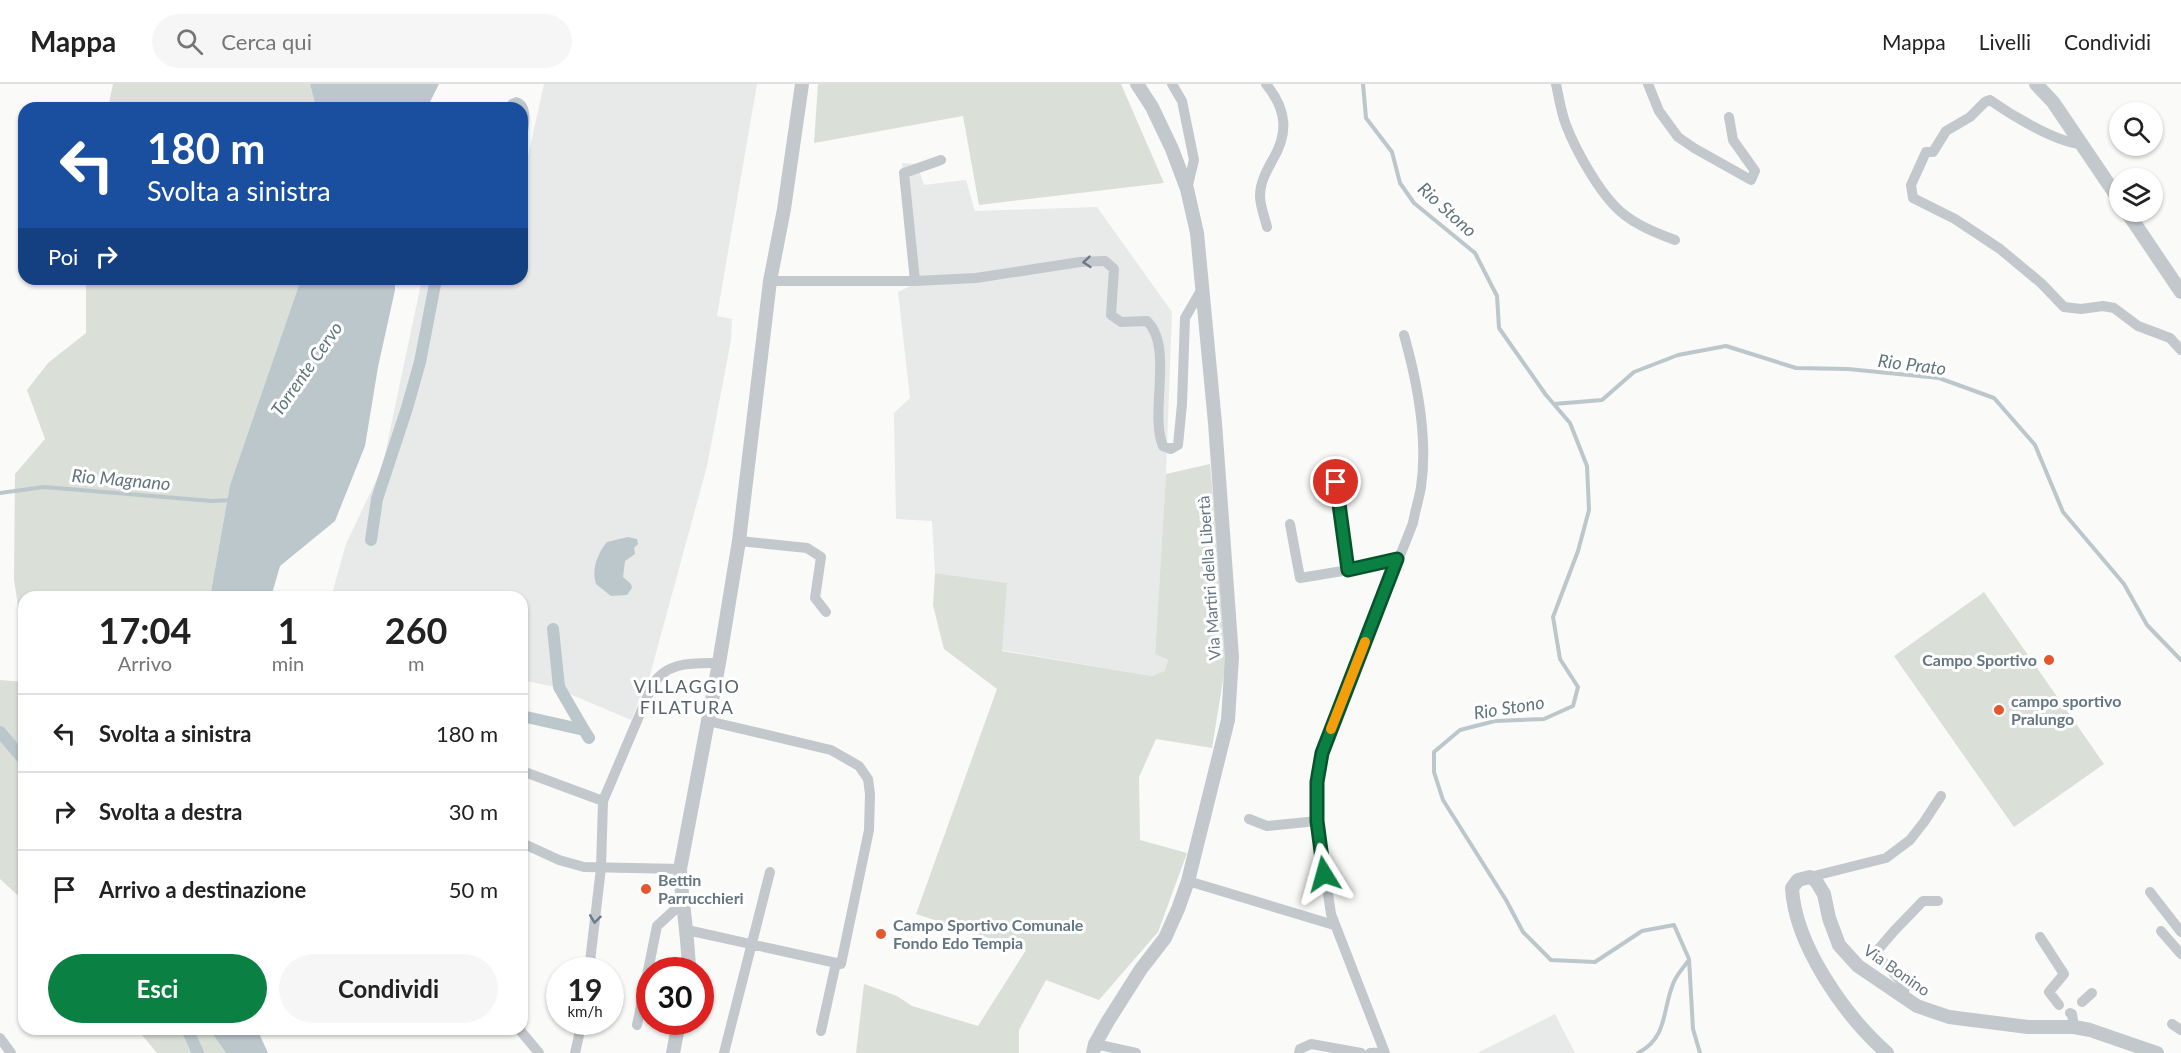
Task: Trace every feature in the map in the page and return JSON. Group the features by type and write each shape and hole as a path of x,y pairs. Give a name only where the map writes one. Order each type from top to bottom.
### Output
{"street":[{"path":"688,957 680,869 719,663 739,541 770,281 784,209 801,84"},
{"name":"Via Martiri della Libertà","path":"1094,1048 1107,1021 1141,969 1165,938 1179,909 1228,720 1232,657 1230,608 1197,233 1187,189 1152,107 1137,84"},
{"path":"1173,84 1182,101 1194,160 1187,189"},
{"path":"1266,84 1272,91 1281,112 1285,132 1280,148 1263,178 1260,196 1267,227"},
{"path":"1556,84 1566,125 1601,188 1619,211 1630,219 1675,240"},
{"path":"1648,84 1659,111 1678,137 1751,180 1755,171 1733,140 1729,117"},
{"path":"2036,84 2053,102 2109,184"},
{"path":"2082,144 2071,144 2016,117 1990,100 1970,117 1947,131 1933,152 1926,152 1911,185 1913,198 1954,219 2000,249 2041,283 2064,307 2114,308 2138,326 2170,338 2181,351"},
{"path":"915,281 904,173 941,160"},
{"path":"2134,222 2181,292"},
{"path":"770,281 915,281 976,278 1080,262 1105,261 1114,269 1111,315 1121,322 1148,321 1154,327 1160,360 1158,434 1163,446 1171,449 1178,445 1185,318 1203,287"},
{"path":"1370,1053 1384,1052 1334,925 1317,821 1317,782 1322,753 1413,523 1421,486 1423,447 1412,363 1404,335"},
{"path":"1336,482 1348,570"},
{"path":"1290,524 1300,578 1397,559"},
{"path":"739,541 807,548 821,557 815,598 826,612"},
{"path":"591,957 601,868 603,801 656,676 668,669 690,663 719,663"},
{"path":"687,930 841,964 869,830 868,779 858,766 831,750 708,721"},
{"path":"528,773 603,801"},
{"path":"1887,1053 1847,1010 1824,977 1809,948 1793,906 1792,888 1798,880 1886,858 1910,840 1941,796"},
{"path":"1249,819 1268,826 1317,821"},
{"path":"528,846 559,860 584,867 680,869"},
{"path":"724,1053 770,872"},
{"name":"Via Bonino","path":"1810,877 1816,881 1824,894 1829,918 1839,945 1858,966 1917,1006 1949,1017 2028,1027 2075,1013 2090,1030 2157,1053"},
{"path":"1188,881 1334,925"},
{"path":"2150,892 2181,932"},
{"path":"1903,997 1905,986 1876,952 1923,901 1938,901"},
{"path":"651,957 657,926 682,903"},
{"path":"2161,931 2179,949"},
{"path":"2040,937 2064,974 2049,992 2059,1005"},
{"path":"821,1031 836,963"},
{"path":"2075,1013 2092,993"},
{"path":"524,1035 539,1053"},
{"path":"576,1053 579,1035"},
{"path":"673,1053 676,1035"},
{"path":"0,1038 11,1053"},
{"path":"1299,1053 1300,1049 1311,1044 1361,1053"},
{"path":"1094,1048 1136,1053"}],"shaded area":[{"path":"113,84 310,84 314,102 109,102"},
{"path":"544,84 757,84 717,316 732,319 731,340 707,466 650,675 631,720 551,686 528,681 528,591 333,591 346,544 382,468 421,285 528,285 528,156"},
{"path":"818,84 1121,84 1164,183 979,205 963,116 814,143"},
{"path":"902,163 917,164 924,185 966,180 975,211 1097,207 1172,312 1166,474 1155,654 1168,660 1166,671 1152,676 1001,650 1006,583 935,573 932,521 896,519 894,413 910,398 898,292 914,284"},
{"path":"86,285 299,285 230,485 211,591 18,591 18,607 14,579 15,474 45,439 27,390 48,363 86,333"},
{"path":"1210,464 1226,662 1212,748 1156,739 1139,777 1140,840 1187,853 1158,932 1099,1000 1046,980 1019,1030 1019,1053 856,1053 864,984 897,996 912,1006 978,1026 1026,950 916,914 997,689 944,649 933,605 935,573 1007,583 1002,651 1152,676 1165,671 1168,660 1155,654 1166,474"},
{"name":"campo sportivo Pralungo","path":"1984,592 2104,764 2014,827 1894,656"},
{"path":"0,680 18,682 18,896 0,879"},
{"path":"1555,1014 1575,1053 1477,1053"},
{"path":"142,1035 213,1035 226,1053 157,1053"}],"water":[{"path":"310,84 439,84 430,102 314,102"},
{"path":"516,97 524,102 508,102"},
{"name":"Torrente Cervo","path":"299,285 395,285 365,446 335,521 280,566 273,591 211,591 230,485"},
{"path":"628,537 637,539 638,544 634,548 635,554 625,561 623,577 632,588 627,595 611,596 596,584 594,573 596,562 607,542"},
{"path":"213,1035 260,1035 268,1053 226,1053"}],"waterway":[{"name":"Rio Stono","path":"1363,84 1366,118 1392,152 1400,183 1414,203 1475,253 1497,296 1499,328 1546,395 1570,423 1587,466 1589,510 1578,551 1553,617 1560,659 1578,687 1573,706 1544,719 1495,721 1460,730 1434,752 1434,772 1443,800 1506,900 1523,932 1551,960 1595,962 1642,931 1674,925 1689,959 1693,1029 1700,1053"},
{"path":"371,540 377,499 420,362 435,285"},
{"name":"Rio Prato","path":"1554,404 1602,400 1634,372 1678,355 1726,346 1796,368 1848,369 1939,378 1994,398 2035,445 2063,512 2124,584 2147,625 2181,660"},
{"name":"Rio Magnano","path":"0,493 44,487 212,501 232,500"},
{"path":"553,629 559,687 584,730"},
{"path":"528,717 584,730 589,738"},
{"path":"0,732 18,753"},
{"path":"1638,1053 1655,1039 1663,1023 1674,981 1689,960"},
{"path":"190,1035 198,1053"}],"slow traffic":[{"path":"1331,729 1365,642"}],"place":[{"name":"Campo Sportivo","path":"2049,660"},
{"name":"campo sportivo Pralungo","path":"1999,710"},
{"name":"Bettin Parrucchieri","path":"646,889"},
{"name":"Campo Sportivo Comunale Fondo Edo Tempia","path":"881,934"}],"district":[{"name":"VILLAGGIO FILATURA","path":"687,697"}],"route":[{"path":"1324,874 1317,821 1317,782 1322,753 1397,559 1348,570 1336,482"}]}
